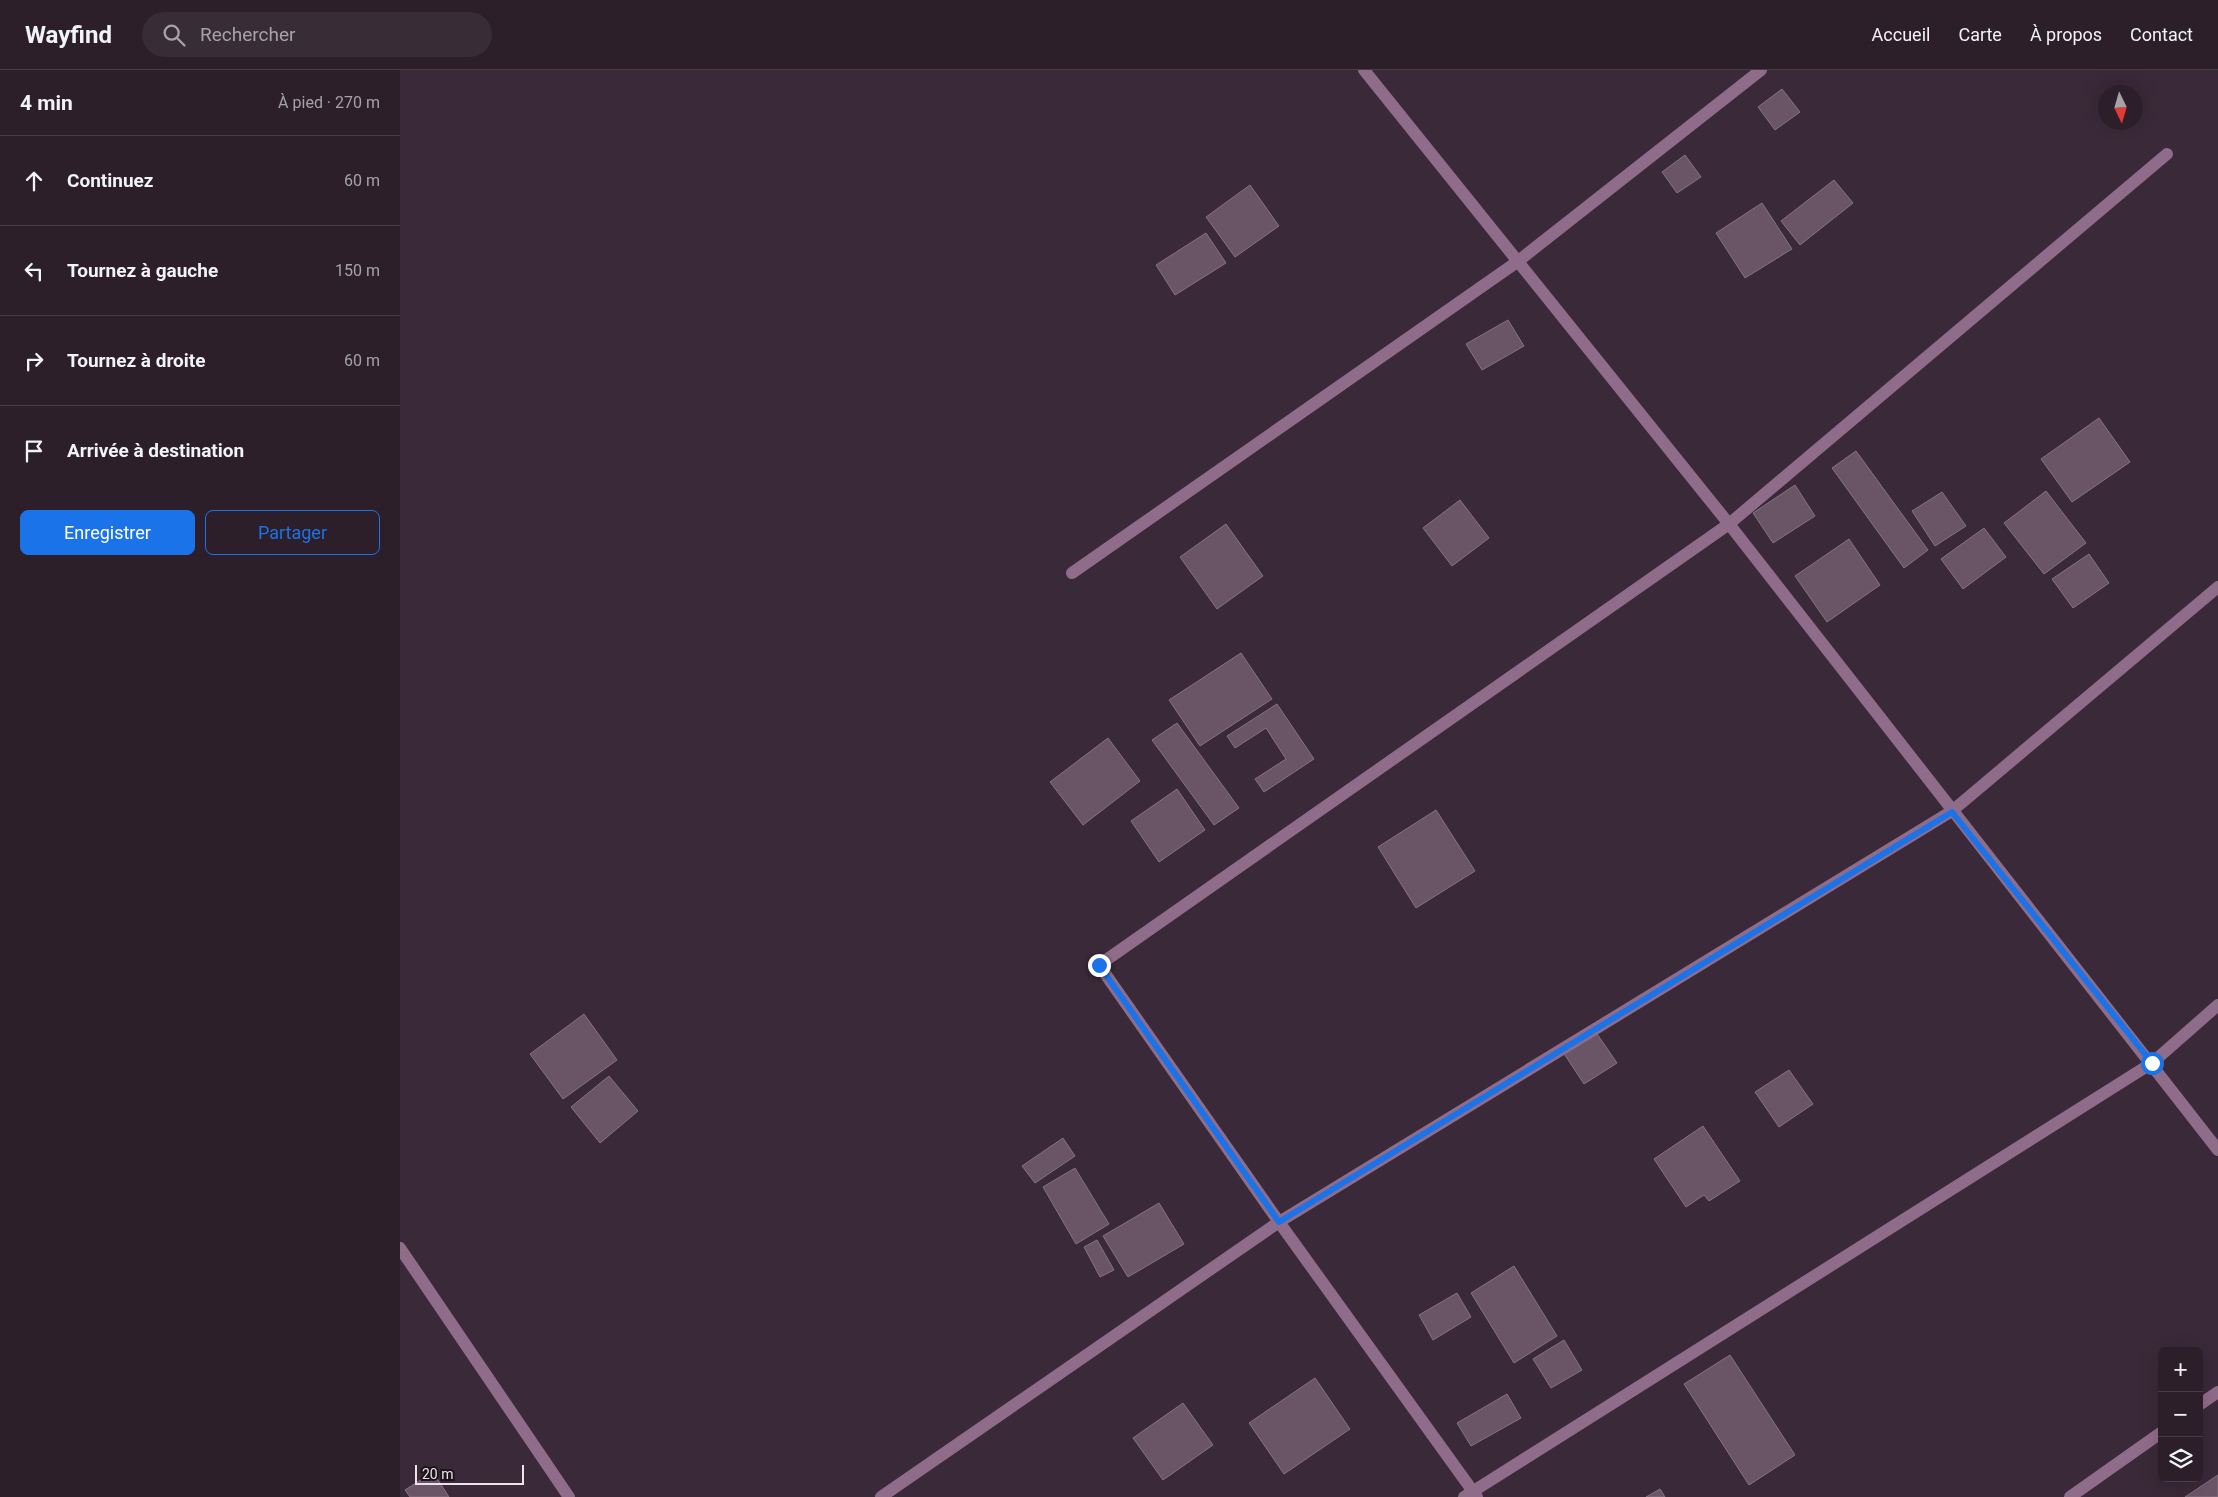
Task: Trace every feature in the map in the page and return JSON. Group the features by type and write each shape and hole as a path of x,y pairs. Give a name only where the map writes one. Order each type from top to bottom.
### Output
{"street":[{"path":"1364,70 1729,524 1952,812 2152,1063 2218,1150"},
{"path":"1072,573 1518,262 1761,70"},
{"path":"2167,154 1729,524 1099,965 1471,1495 2152,1063 2218,1005"},
{"path":"882,1497 1279,1222 1952,812 2218,587"},
{"path":"400,1248 569,1497"},
{"path":"2203,1402 2218,1392"},
{"path":"2070,1497 2158,1435"}],"building":[{"path":"1782,89 1800,112 1775,130 1758,107"},
{"path":"1685,155 1701,177 1677,193 1662,172"},
{"path":"1834,180 1853,203 1800,245 1781,221"},
{"path":"1250,185 1279,226 1235,257 1206,217"},
{"path":"1762,203 1792,249 1745,278 1716,233"},
{"path":"1206,233 1226,263 1175,295 1156,265"},
{"path":"1508,320 1524,346 1482,370 1466,344"},
{"path":"2099,418 2130,462 2072,502 2041,459"},
{"path":"1856,451 1928,550 1904,568 1832,468"},
{"path":"1795,485 1815,516 1773,543 1753,513"},
{"path":"2046,491 2086,543 2044,574 2004,523"},
{"path":"1942,492 1966,526 1935,546 1912,511"},
{"path":"1460,500 1489,538 1452,566 1423,528"},
{"path":"1226,524 1263,576 1217,609 1180,557"},
{"path":"1984,528 2006,557 1963,589 1941,559"},
{"path":"1849,539 1880,585 1827,622 1795,576"},
{"path":"2089,554 2109,583 2073,608 2052,579"},
{"path":"1241,653 1272,699 1200,746 1169,700"},
{"path":"1277,704 1314,759 1264,792 1255,779 1286,759 1266,728 1235,748 1227,736"},
{"path":"1177,723 1239,808 1214,825 1152,740"},
{"path":"1108,738 1140,781 1083,825 1050,782"},
{"path":"1177,789 1205,830 1159,862 1131,821"},
{"path":"1436,810 1475,871 1416,908 1378,847"},
{"path":"584,1014 617,1060 563,1099 530,1054"},
{"path":"1595,1031 1617,1063 1584,1084 1563,1052"},
{"path":"1789,1070 1813,1104 1779,1127 1755,1092"},
{"path":"609,1076 638,1111 600,1143 571,1107"},
{"path":"1703,1126 1740,1181 1709,1201 1704,1195 1686,1207 1654,1159"},
{"path":"1063,1138 1075,1156 1035,1183 1022,1166"},
{"path":"1075,1168 1109,1224 1076,1244 1043,1187"},
{"path":"1159,1203 1184,1244 1128,1277 1103,1236"},
{"path":"1097,1240 1114,1270 1100,1277 1084,1247"},
{"path":"1514,1266 1557,1336 1514,1363 1471,1293"},
{"path":"1457,1293 1471,1317 1433,1340 1419,1315"},
{"path":"1564,1340 1582,1370 1551,1388 1533,1359"},
{"path":"1730,1355 1795,1455 1749,1485 1684,1384"},
{"path":"1315,1378 1350,1429 1284,1474 1249,1423"},
{"path":"1507,1394 1521,1418 1471,1446 1457,1423"},
{"path":"1183,1403 1213,1445 1163,1480 1133,1438"},
{"path":"433,1472 449,1497 410,1497 405,1490"},
{"path":"2218,1475 2218,1497 2185,1497"},
{"path":"1660,1489 1665,1497 1646,1497"}],"route":[{"path":"1099,965 1279,1222 1952,812 2152,1063"}]}
